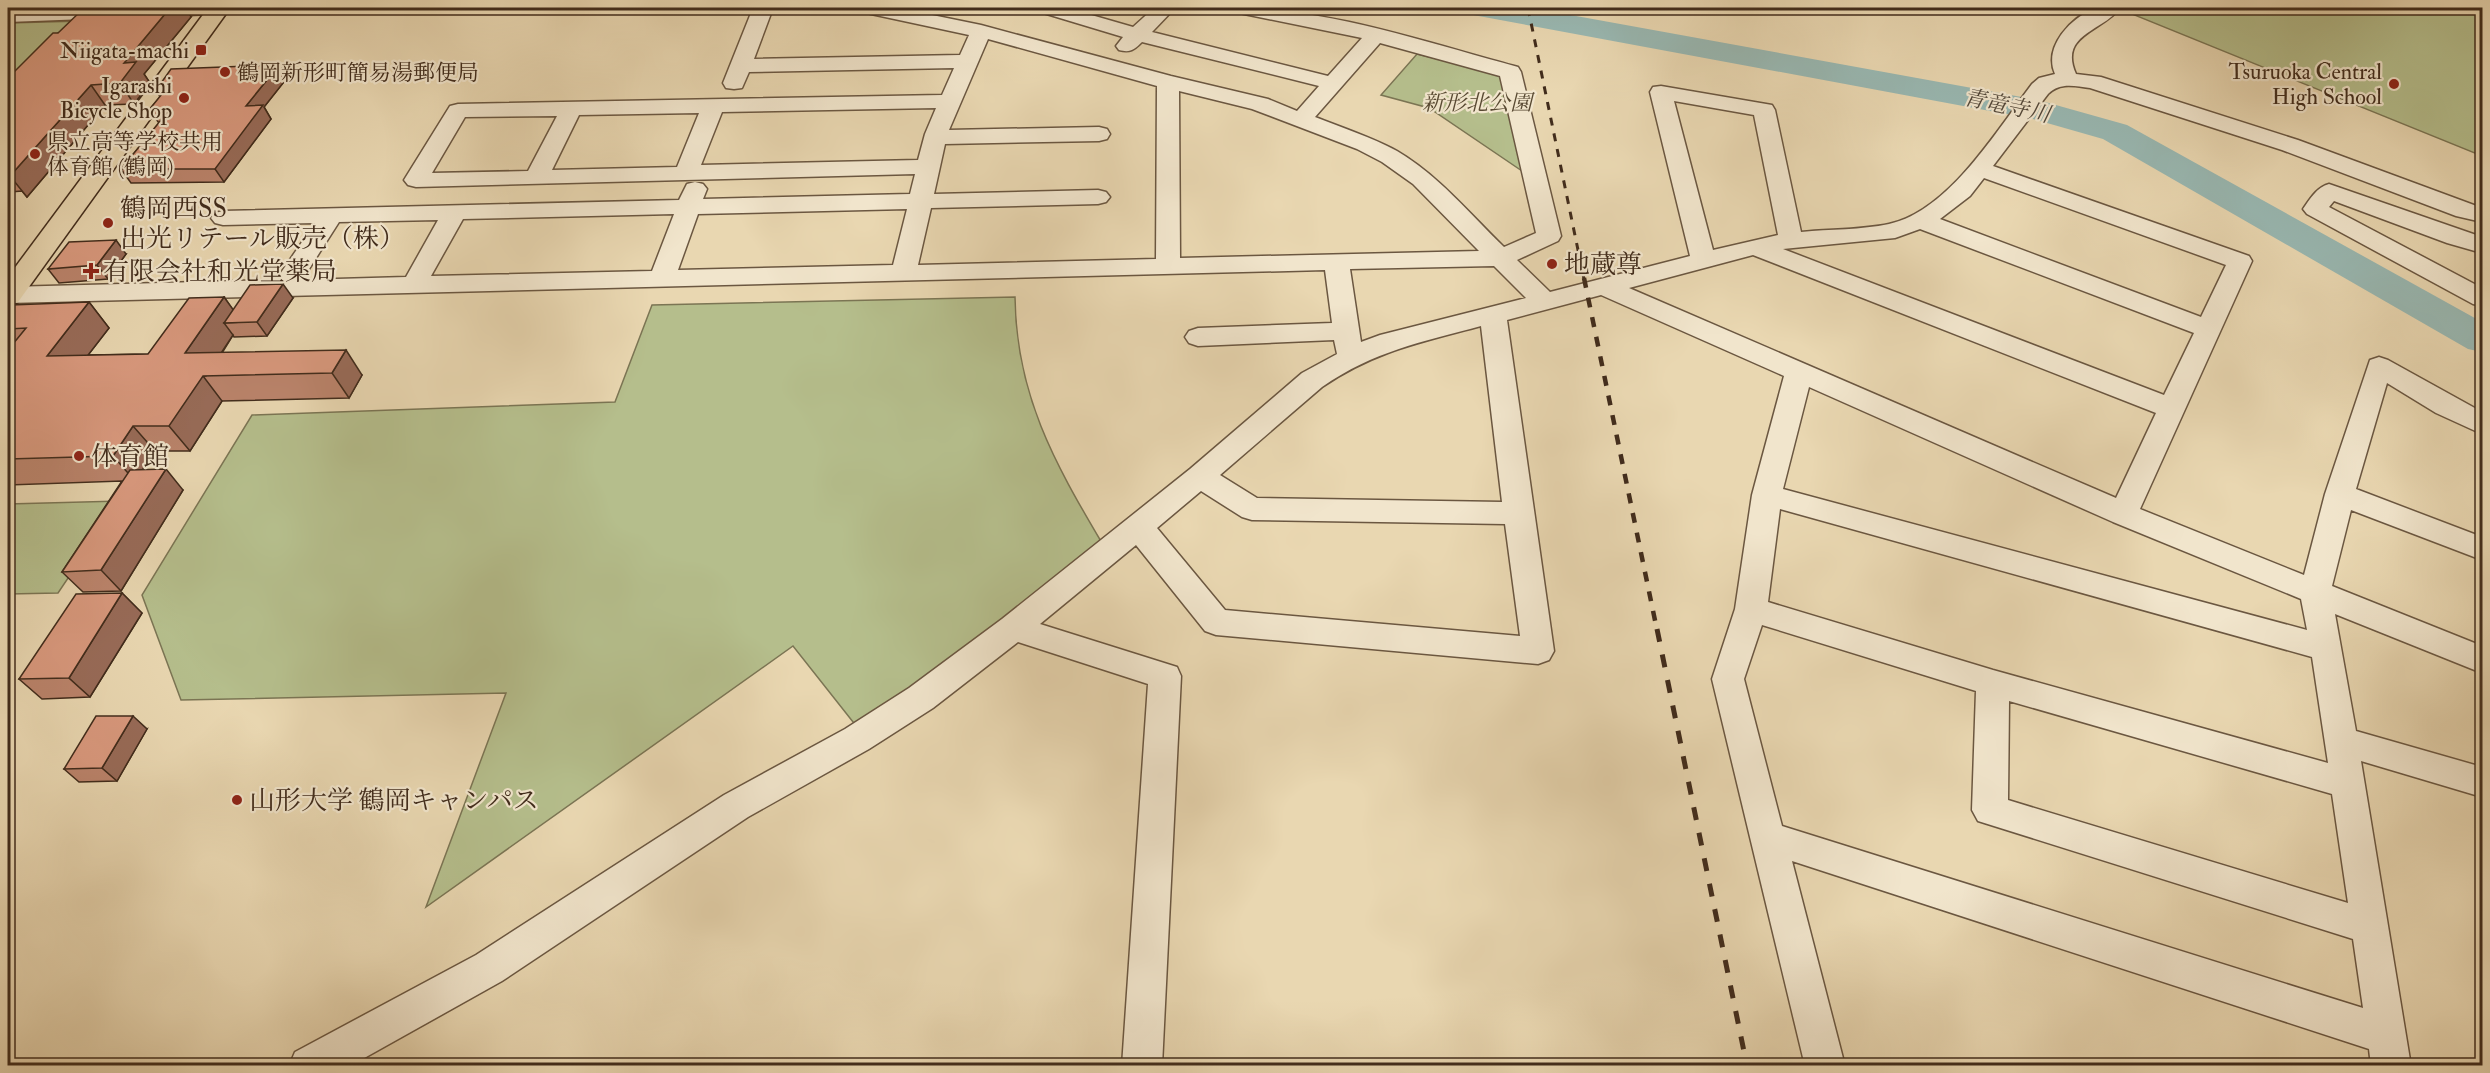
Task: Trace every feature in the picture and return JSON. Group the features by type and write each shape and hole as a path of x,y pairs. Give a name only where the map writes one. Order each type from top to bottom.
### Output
{"main road":[{"path":"8,295 216,8"}],"street":[{"path":"8,16 216,8"},
{"path":"662,279 689,207 695,172 719,106 741,66 762,8"},
{"path":"871,8 981,31 1251,102 1365,144 1390,157 1421,178 1545,302"},
{"path":"1047,8 1137,35 1332,83"},
{"path":"1107,65 1165,8"},
{"path":"8,295 1500,258 1549,236 1510,72 1376,35 1244,8"},
{"path":"2068,79 2060,61 2063,47 2070,34 2110,8"},
{"path":"904,273 935,137 981,31"},
{"path":"1301,120 1376,35"},
{"path":"741,66 968,61"},
{"path":"1198,337 1380,344 1755,247 1791,240 1895,231 1932,214 1962,191 2047,83 2068,79 2093,82 2217,120 2464,211 2482,215"},
{"path":"1168,82 1168,266"},
{"path":"1704,262 1661,92 1764,111 1791,240"},
{"path":"927,167 416,180 458,111 951,101"},
{"path":"536,178 571,109"},
{"path":"935,137 1099,134"},
{"path":"1979,169 2240,261 2124,514"},
{"path":"2482,245 2456,238 2329,191 2315,209 2482,298"},
{"path":"222,218 1098,197"},
{"path":"414,285 455,212"},
{"path":"284,288 332,215"},
{"path":"1919,220 2209,328"},
{"path":"1755,247 2172,409"},
{"path":"309,1065 489,968 736,806 857,740 921,698 1013,627 1330,368 1348,344 1336,262"},
{"path":"1605,287 2124,514 2482,660"},
{"path":"1138,526 1216,622 1539,651 1518,513 1493,315"},
{"path":"1768,837 2389,1050 2327,648 2315,592 2340,494 2379,366 2446,406 2482,424"},
{"path":"1799,372 1767,495 1751,609 1728,679 1825,1065"},
{"path":"1200,476 1252,509 1518,513"},
{"path":"2340,494 2482,549"},
{"path":"1767,495 2327,648"},
{"path":"1751,609 1993,683 2348,784"},
{"path":"1013,627 1165,675 1142,1065"},
{"path":"1993,683 1990,810 2369,927"},
{"path":"2342,741 2482,782"}],"green space":[{"name":"Tsuruoka Central High School","path":"2134,8 2482,8 2482,156 2127,12"},
{"path":"82,21 8,98 8,23"},
{"name":"新形北公園","path":"1417,54 1505,75 1525,173 1429,108 1381,95"},
{"path":"1015,297 1022,365 1030,396 1068,484 1102,543 919,688 857,727 793,646 426,907 506,693 181,700 142,595 252,415 615,402 652,305"},
{"path":"120,501 58,593 8,594 8,504"}],"building":[{"path":"84,8 170,8 124,63 136,62 120,83 91,85 10,176 10,170 8,170 8,78 53,33 58,33"},
{"path":"279,65 246,106 263,105 215,169 121,169 170,109 149,110 166,89 156,90 171,69"},
{"path":"116,240 97,265 48,269 69,242"},
{"path":"283,284 257,322 224,323 250,285"},
{"path":"224,297 185,353 346,350 332,373 203,376 169,426 133,426 113,456 8,459 8,350 26,328 8,329 8,309 11,305 89,302 47,356 148,354 189,298"},
{"path":"166,469 101,570 62,572 130,470"},
{"path":"122,593 69,678 19,679 76,594"},
{"path":"96,716 133,716 102,768 64,769"}],"waterway":[{"name":"青竜寺川","path":"1484,8 2038,110 2115,132 2482,339"}],"railway":[{"path":"1528,8 1584,279"},
{"path":"1584,278 1657,630"},
{"path":"1657,629 1747,1066"}],"place":[{"name":"Niigata-machi","path":"201,50"},
{"name":"鶴岡新形町簡易湯郵便局","path":"225,72"},
{"name":"Tsuruoka Central High School","path":"2394,84"},
{"name":"Igarashi Bicycle Shop","path":"184,98"},
{"name":"県立高等学校共用 体育館 (鶴岡)","path":"35,154"},
{"name":"鶴岡西SS 出光リテール販売（株）","path":"108,223"},
{"name":"地蔵尊","path":"1552,264"},
{"name":"有限会社和光堂薬局","path":"91,271"},
{"name":"体育館","path":"79,456"},
{"name":"山形大学 鶴岡キャンパス","path":"237,800"}]}
